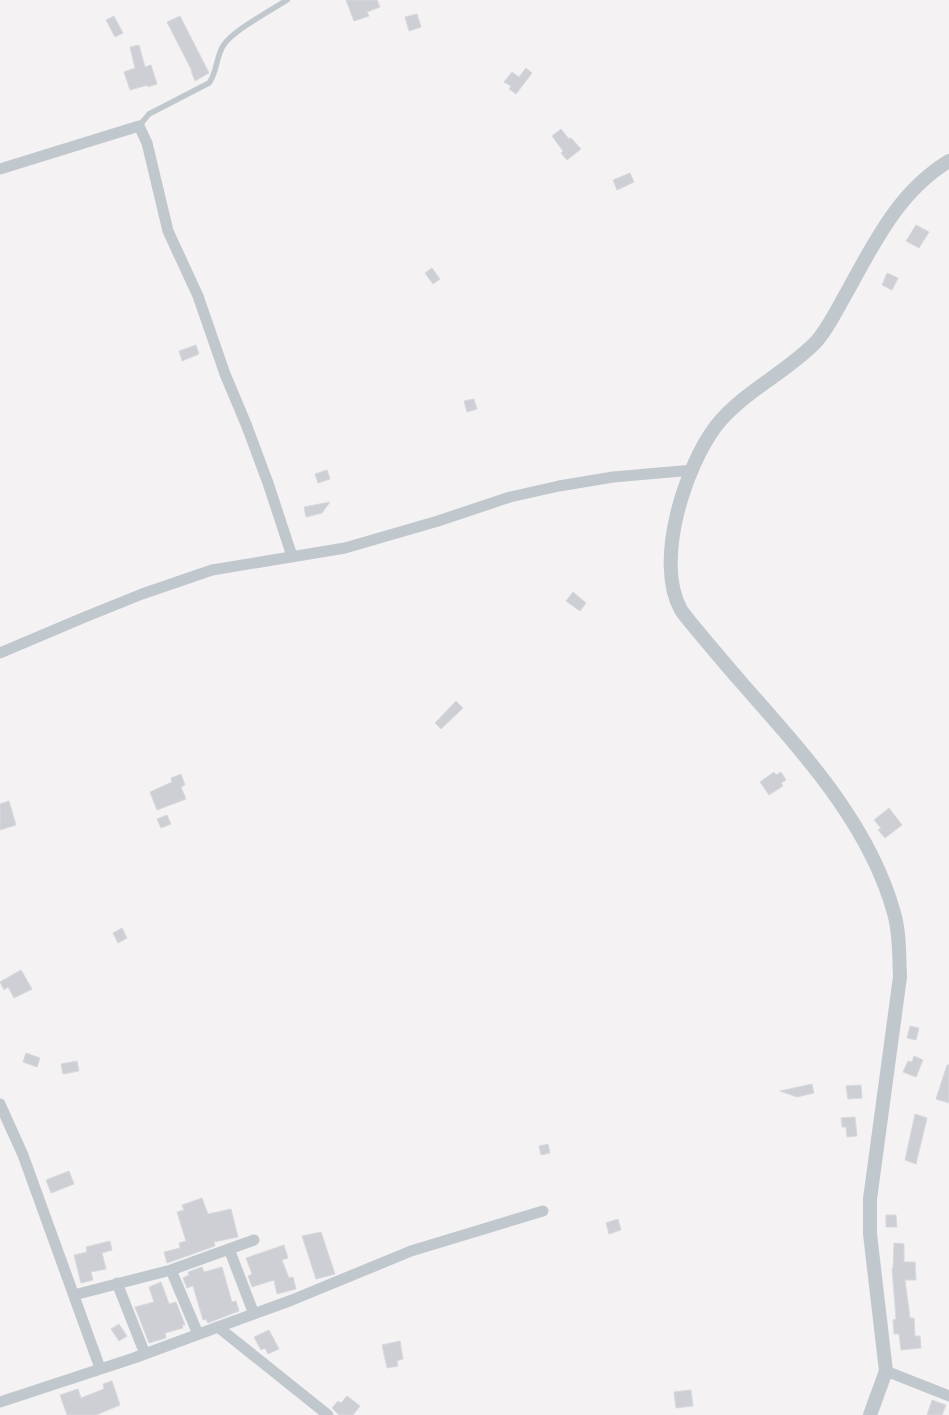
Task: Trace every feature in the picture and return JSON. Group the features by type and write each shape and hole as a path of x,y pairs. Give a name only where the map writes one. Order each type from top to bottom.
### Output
{"street":[{"path":"0,169 139,126 147,144 168,230 198,296 268,483 292,556"},
{"path":"870,1415 886,1371 870,1234 870,1199 900,977 899,943 894,914 884,883 867,849 850,818 821,775 710,646 681,609 671,584 669,566 670,545 684,493 693,470 716,427 737,404 795,361 816,341 834,316 895,209 919,183 949,161"},
{"path":"0,653 93,613 212,570 345,548 510,497 559,486 613,477 693,470"},
{"path":"0,1104 23,1155 100,1368"},
{"path":"0,1402 145,1354 254,1314 411,1251 543,1211"},
{"path":"74,1295 172,1270 254,1240"},
{"path":"229,1249 254,1314"},
{"path":"172,1270 198,1334"},
{"path":"117,1283 145,1354"},
{"path":"218,1327 328,1415"},
{"path":"886,1371 949,1396"}],"lane":[{"path":"139,126 149,114 209,83 225,43 230,37 287,0"}],"building":[{"path":"346,0 377,0 380,7 367,12 369,16 354,21"},
{"path":"417,14 421,27 409,31 405,17"},
{"path":"114,16 123,33 115,37 106,20"},
{"path":"180,16 209,73 195,81 192,71 167,22"},
{"path":"139,45 145,67 151,65 157,84 130,90 124,72 135,68 130,47"},
{"path":"526,68 532,73 516,94 509,89 511,86 504,82 512,72 519,77"},
{"path":"561,129 581,149 567,160 552,136"},
{"path":"630,173 634,182 617,190 613,180"},
{"path":"916,225 929,232 919,248 906,241"},
{"path":"432,268 440,279 433,284 425,273"},
{"path":"887,273 898,278 892,290 882,285"},
{"path":"196,345 199,354 182,361 179,351"},
{"path":"474,399 477,409 467,412 464,401"},
{"path":"327,470 330,479 318,483 315,474"},
{"path":"330,502 322,513 306,517 304,507"},
{"path":"573,592 586,603 580,611 566,601"},
{"path":"456,701 463,708 441,729 435,723"},
{"path":"774,772 776,775 781,772 786,780 781,783 783,786 769,795 760,782"},
{"path":"181,774 185,785 181,787 186,799 157,810 150,792 172,782 171,778"},
{"path":"9,801 16,825 0,830 0,804"},
{"path":"889,808 902,825 885,838 878,830 881,828 874,820"},
{"path":"167,815 171,824 161,828 157,819"},
{"path":"122,928 127,938 118,943 113,933"},
{"path":"21,970 32,989 14,998 8,987 4,990 0,982"},
{"path":"910,1026 919,1028 916,1040 907,1038"},
{"path":"26,1053 40,1058 37,1067 23,1062"},
{"path":"914,1056 923,1060 916,1077 903,1072 908,1061 912,1062"},
{"path":"77,1061 79,1071 63,1074 61,1064"},
{"path":"947,1065 949,1065 949,1103 936,1099"},
{"path":"812,1084 814,1093 797,1097 780,1091"},
{"path":"861,1085 862,1098 848,1099 846,1086"},
{"path":"915,1114 927,1118 916,1164 905,1160"},
{"path":"855,1117 857,1136 847,1137 846,1127 842,1127 841,1118"},
{"path":"548,1144 550,1153 541,1155 539,1146"},
{"path":"69,1171 74,1184 51,1193 46,1180"},
{"path":"202,1198 208,1214 231,1209 238,1237 214,1242 215,1246 167,1263 164,1252 180,1248 179,1243 186,1241 177,1212 184,1210 182,1205"},
{"path":"886,1215 896,1215 897,1227 886,1227"},
{"path":"618,1219 621,1230 609,1234 606,1223"},
{"path":"321,1232 335,1274 316,1279 302,1236"},
{"path":"110,1241 112,1250 102,1253 106,1269 91,1272 93,1280 81,1283 74,1255 87,1252 86,1247"},
{"path":"894,1243 904,1244 904,1262 915,1262 916,1280 905,1280 910,1318 914,1318 915,1336 920,1336 921,1348 901,1350 899,1334 894,1334 893,1320 896,1319 892,1268"},
{"path":"284,1245 288,1258 282,1260 289,1278 293,1277 296,1289 277,1294 274,1280 252,1287 248,1276 252,1274 246,1258"},
{"path":"202,1267 204,1272 222,1267 232,1302 236,1301 239,1311 208,1323 206,1319 203,1320 193,1286 187,1288 183,1278 189,1275 188,1272"},
{"path":"161,1282 169,1304 176,1302 185,1325 182,1325 183,1328 165,1333 166,1338 149,1343 135,1307 154,1302 149,1287"},
{"path":"119,1324 127,1336 119,1341 111,1329"},
{"path":"269,1330 279,1349 268,1354 265,1348 261,1350 254,1337"},
{"path":"400,1341 403,1359 397,1361 398,1366 387,1368 382,1345"},
{"path":"112,1381 120,1405 96,1415 67,1415 60,1395 78,1389 81,1398 104,1389 103,1384"},
{"path":"691,1390 693,1406 676,1408 674,1392"},
{"path":"347,1396 360,1406 353,1415 339,1415 332,1408 338,1401 341,1403"},
{"path":"932,1400 946,1405 942,1415 927,1415"}]}
